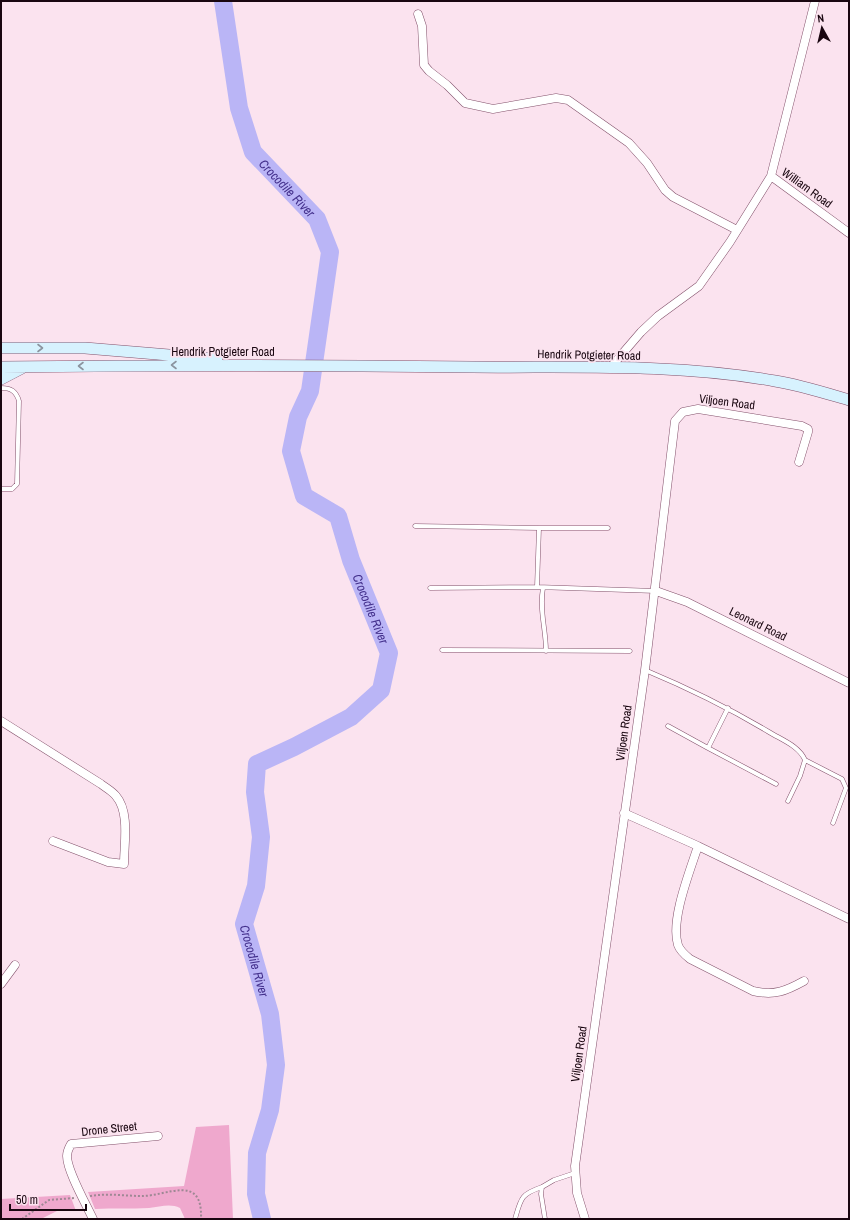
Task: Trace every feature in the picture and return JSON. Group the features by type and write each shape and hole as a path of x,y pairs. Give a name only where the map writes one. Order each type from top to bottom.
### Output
{"main road":[{"name":"Hendrik Potgieter Road","path":"1,348 92,349 288,365"},
{"name":"Hendrik Potgieter Road","path":"1,367 324,365 610,368 737,375 776,381 849,400"},
{"path":"1,379 25,366"}],"street":[{"path":"610,368 646,326 699,286 771,176 815,1"},
{"path":"418,14 422,26 424,65 429,71 447,84 465,103 493,109 556,98 568,100 629,143 647,163 665,190 673,197 737,230"},
{"name":"William Road","path":"771,176 849,233"},
{"name":"Viljoen Road","path":"584,1219 577,1193 575,1173 656,590 674,426 679,416 683,412 698,409 802,426 808,430 808,432 800,462"},
{"name":"Leonard Road","path":"656,590 687,602 849,683"},
{"path":"1,721 101,784 120,802 124,819 124,864 108,862 53,840"},
{"path":"624,813 698,846 849,919"},
{"path":"698,846 683,893 677,920 678,945 683,953 690,959 753,992 772,994 786,992 804,981"},
{"path":"1,984 15,965"},
{"name":"Drone Street","path":"93,1219 67,1157 67,1151 71,1144 158,1136"}],"lane":[{"path":"1,388 9,388 13,390 18,401 17,484 12,489 1,489"},
{"path":"415,526 608,528"},
{"path":"537,587 539,528"},
{"path":"430,588 537,587 656,590"},
{"path":"543,588 541,609 545,629 546,651"},
{"path":"442,650 630,651"},
{"path":"645,670 689,688 728,708 797,749 805,760 842,779 846,788 833,823"},
{"path":"708,748 728,708"},
{"path":"668,726 776,784"},
{"path":"788,801 800,776 805,760"},
{"path":"515,1219 522,1197 526,1193 542,1187 554,1180 575,1173"},
{"path":"542,1187 541,1194 545,1219"}],"path":[{"path":"22,1219 50,1200 114,1194 145,1196 175,1190 190,1192 198,1197 202,1207 201,1219"}],"shaded area":[{"path":"229,1125 233,1219 185,1219 180,1208 172,1206 95,1209 88,1192 184,1186 196,1127"},
{"path":"70,1195 76,1211 59,1210 41,1219 1,1219 1,1199"}],"waterway":[{"name":"Crocodile River","path":"223,1 239,108 253,152 317,219 330,252 310,391 298,417 291,451 304,496 338,516 351,560 389,653 381,690 351,717 294,747 257,764 255,792 261,837 256,886 244,924 270,1014 276,1065 270,1110 257,1153 256,1194 262,1219"}]}
